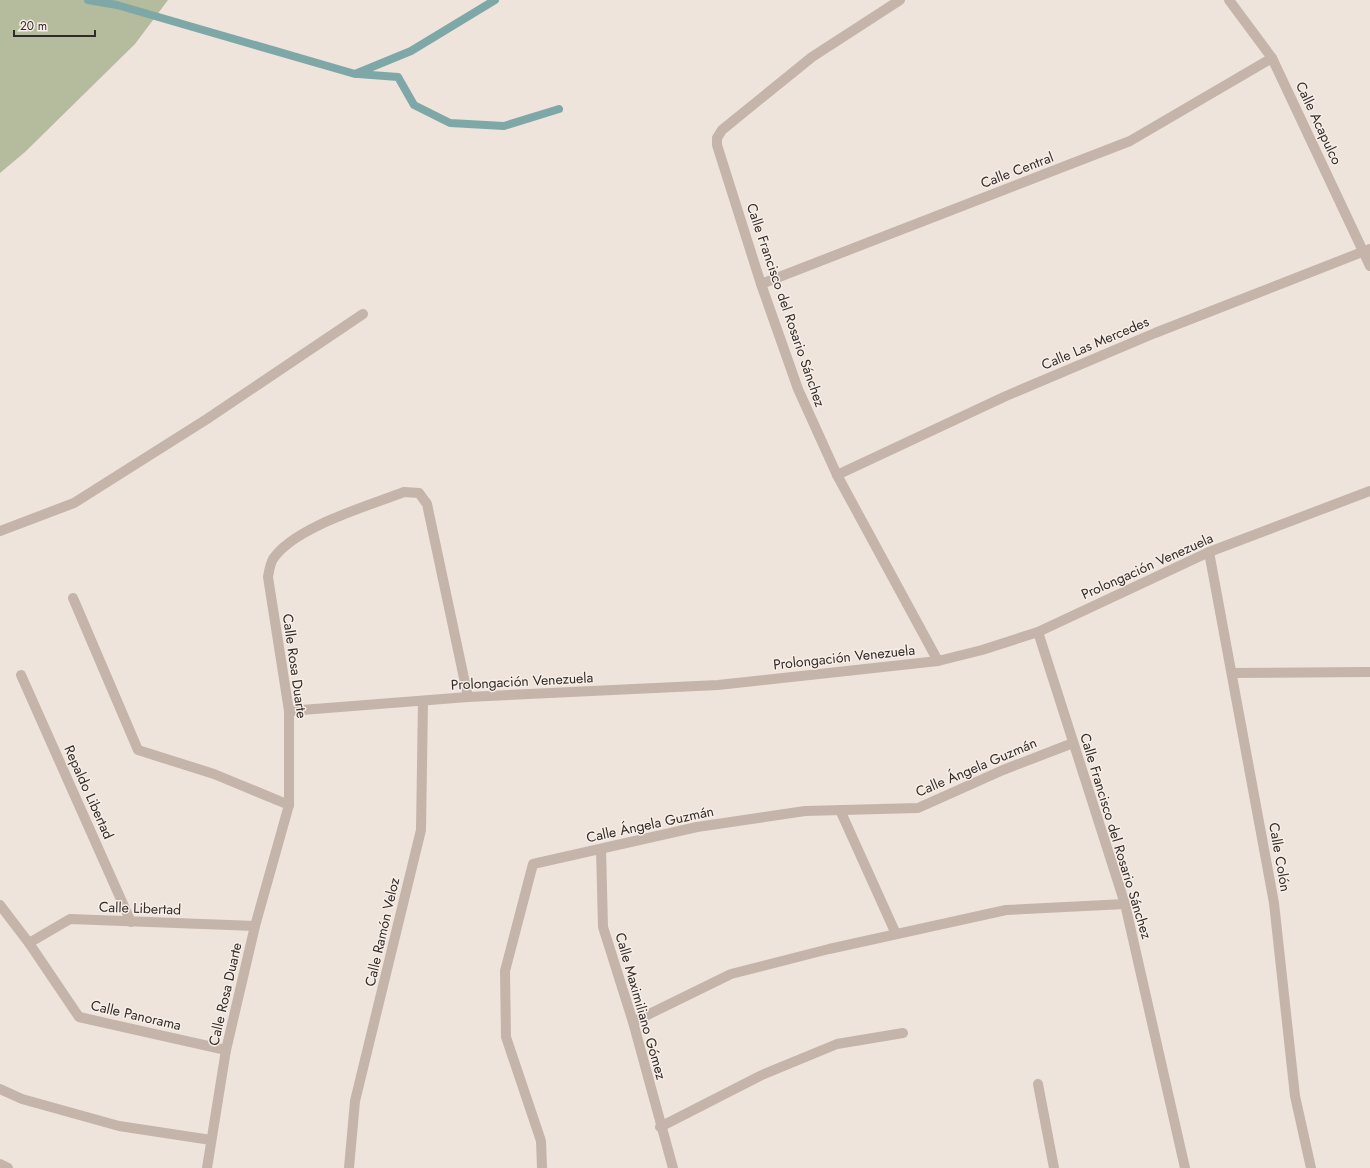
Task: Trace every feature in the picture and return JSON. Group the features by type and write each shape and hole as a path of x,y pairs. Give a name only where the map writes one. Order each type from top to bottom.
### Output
{"street":[{"name":"Calle Francisco del Rosario Sánchez","path":"900,0 812,57 722,130 717,138 717,145 761,284 798,389 837,475 938,660"},
{"name":"Calle Acapulco","path":"1229,0 1272,58 1367,250 1370,266"},
{"name":"Calle Central","path":"761,284 1130,141 1272,58"},
{"name":"Calle Las Mercedes","path":"837,475 1006,396 1148,336 1367,250"},
{"path":"0,531 74,503 207,419 363,314"},
{"name":"Prolongación Venezuela","path":"290,711 468,697 718,685 938,660 982,650 1038,632 1209,552 1370,491"},
{"name":"Calle Rosa Duarte","path":"207,1168 226,1050 256,926 288,805 290,711 268,577 273,560 286,545 320,525 404,492 419,493 427,504 468,697"},
{"name":"Calle Colón","path":"1209,552 1274,902 1295,1096 1311,1168"},
{"path":"73,598 138,750 214,774 288,805"},
{"name":"Calle Francisco del Rosario Sánchez","path":"1038,632 1125,904 1185,1168"},
{"path":"1232,673 1370,672"},
{"name":"Repaldo Libertad","path":"20,675 131,922"},
{"name":"Calle Ramón Veloz","path":"349,1168 355,1101 421,830 423,701"},
{"name":"Calle Ángela Guzmán","path":"542,1168 540,1141 506,1036 505,971 533,864 698,827 804,811 918,808 1003,770 1073,742"},
{"path":"840,810 896,934"},
{"name":"Calle Maximiliano Gómez","path":"601,849 603,927 633,1022 660,1127 673,1168"},
{"path":"633,1022 731,974 829,949 1006,910 1125,904"},
{"name":"Calle Panorama","path":"0,905 29,943 79,1017 226,1050"},
{"name":"Calle Libertad","path":"29,943 70,919 256,926"},
{"path":"660,1127 762,1076 837,1044 903,1033"},
{"path":"1038,1084 1054,1168"},
{"path":"0,1089 22,1099 119,1126 211,1140"},
{"path":"0,1164 8,1168"}],"green space":[{"path":"0,0 168,0 135,44 25,152 0,173"}],"waterway":[{"path":"88,0 117,5 355,74 411,51 495,0"},
{"path":"358,74 398,77 414,105 450,123 504,126 559,109"}]}
